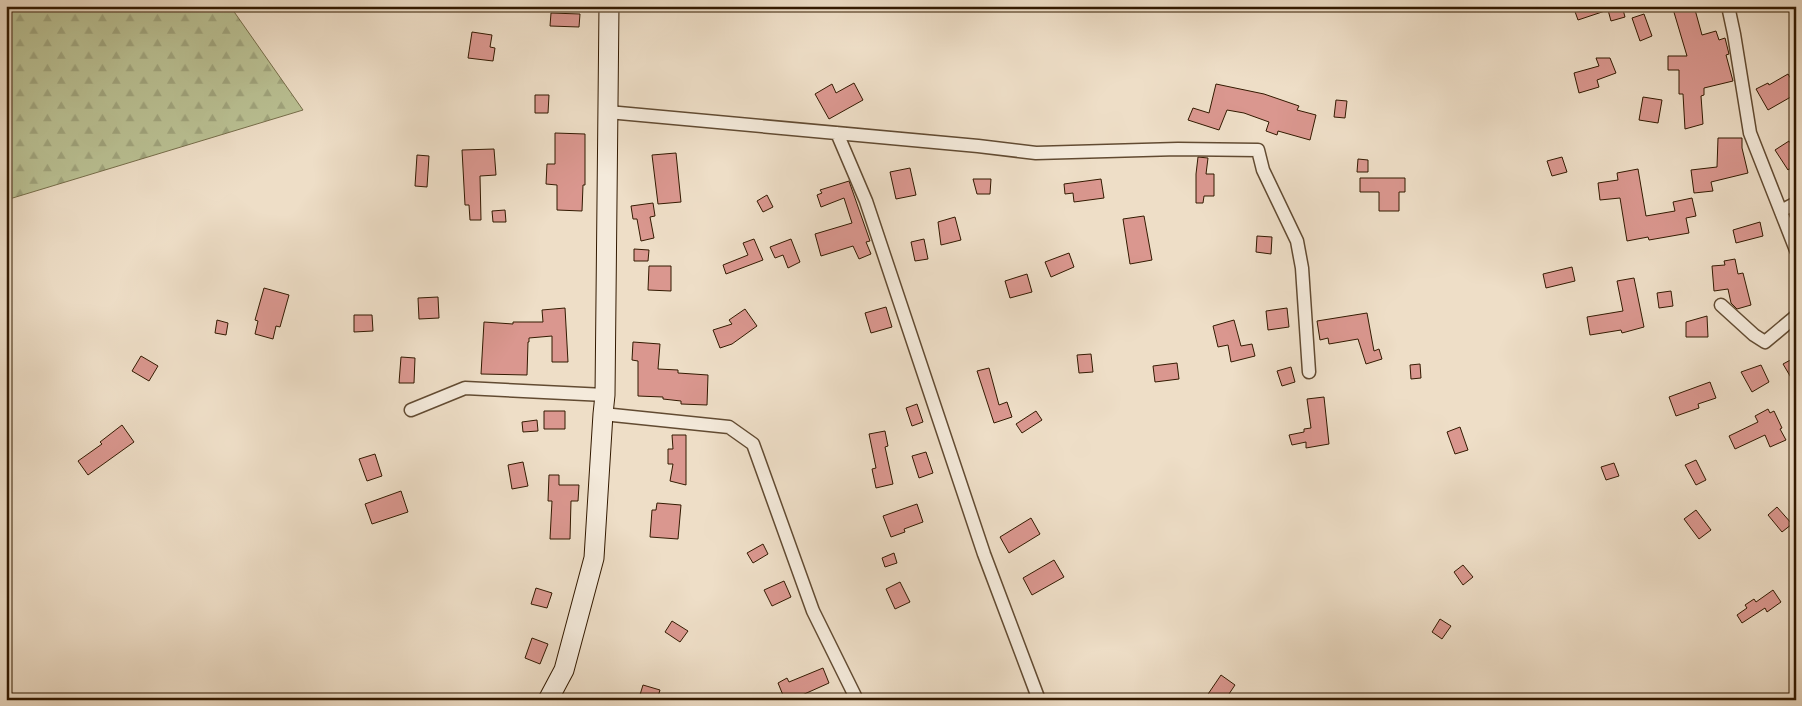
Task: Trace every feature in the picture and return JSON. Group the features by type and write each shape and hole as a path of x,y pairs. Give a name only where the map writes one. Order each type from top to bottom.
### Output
{"street":[{"path":"548,700 564,670 594,558 605,394 609,6"},
{"path":"1728,6 1750,132 1796,250"},
{"path":"608,112 1036,153 1178,149 1258,150 1263,170 1297,241 1302,268 1309,372"},
{"path":"837,133 866,201 984,554 1039,700"},
{"path":"1781,211 1796,202"},
{"path":"1721,305 1754,335 1765,342 1796,316"},
{"path":"411,410 465,388 605,394"},
{"path":"603,414 729,427 753,444 813,611 858,700"}],"green space":[{"path":"6,6 230,6 303,110 6,200"}],"building":[{"path":"1573,6 1622,6 1625,17 1611,21 1608,10 1578,20"},
{"path":"1682,6 1694,6 1702,35 1716,31 1719,40 1725,38 1729,54 1726,55 1733,81 1704,88 1704,95 1701,96 1703,124 1685,129 1683,94 1679,94 1679,70 1668,70 1668,56 1687,56 1673,9"},
{"path":"551,13 580,14 579,27 550,26"},
{"path":"1644,14 1652,36 1640,41 1632,18"},
{"path":"472,32 492,35 490,47 495,48 493,61 468,58"},
{"path":"1596,58 1610,58 1616,73 1597,80 1599,87 1579,93 1574,73 1599,66"},
{"path":"1788,74 1796,87 1796,94 1768,110 1756,89 1768,83 1769,85"},
{"path":"854,83 863,100 829,119 815,94 832,84 836,93"},
{"path":"1216,84 1264,94 1299,106 1297,110 1316,115 1310,140 1278,131 1277,135 1266,131 1269,122 1244,113 1227,110 1219,130 1188,120 1193,108 1209,113"},
{"path":"535,95 549,95 548,113 535,113"},
{"path":"1643,97 1662,100 1658,123 1639,120"},
{"path":"1336,100 1347,101 1345,118 1334,117"},
{"path":"555,133 585,134 585,185 583,185 582,211 557,210 557,185 546,184 547,164 555,164"},
{"path":"1718,138 1742,138 1742,148 1748,173 1711,182 1713,191 1694,193 1691,170 1717,167"},
{"path":"1789,141 1796,153 1796,164 1788,170 1775,150"},
{"path":"494,149 496,175 480,176 481,220 470,220 469,205 465,205 462,150"},
{"path":"676,153 681,202 658,204 652,155"},
{"path":"417,155 429,156 427,187 415,186"},
{"path":"1198,157 1208,158 1206,174 1214,174 1214,196 1204,196 1203,203 1196,203"},
{"path":"1562,157 1567,172 1552,176 1547,161"},
{"path":"1358,159 1368,160 1368,172 1357,172"},
{"path":"910,168 916,195 896,199 890,172"},
{"path":"1638,169 1646,216 1675,211 1673,202 1692,198 1696,216 1686,218 1689,233 1649,240 1648,237 1627,241 1620,198 1600,200 1598,183 1618,180 1617,173"},
{"path":"1360,178 1405,178 1405,192 1399,192 1399,211 1379,211 1379,192 1360,192"},
{"path":"973,179 991,179 990,194 977,194"},
{"path":"1101,179 1104,198 1074,202 1073,193 1065,194 1064,184"},
{"path":"849,181 870,241 866,242 871,254 859,259 853,246 821,256 815,234 852,223 844,198 821,207 817,195 822,193 820,190"},
{"path":"767,195 773,207 763,212 757,201"},
{"path":"653,203 655,216 650,217 654,238 641,241 637,219 633,219 631,206"},
{"path":"505,210 506,222 493,222 492,211"},
{"path":"1144,216 1152,260 1130,264 1123,219"},
{"path":"955,217 961,240 941,245 938,222"},
{"path":"1760,222 1763,236 1736,243 1733,230"},
{"path":"1257,236 1272,237 1271,254 1256,252"},
{"path":"754,239 763,260 726,274 723,265 748,255 743,243"},
{"path":"791,239 800,262 788,268 783,255 775,258 770,247"},
{"path":"924,239 928,259 915,261 911,242"},
{"path":"634,249 649,250 648,261 634,261"},
{"path":"1069,253 1074,267 1051,277 1045,262"},
{"path":"1735,259 1738,274 1743,273 1751,305 1737,309 1731,303 1728,289 1714,291 1712,266 1725,265 1724,261"},
{"path":"649,266 671,266 671,291 648,290"},
{"path":"1572,267 1575,281 1546,288 1543,274"},
{"path":"1027,274 1032,292 1010,298 1005,281"},
{"path":"1634,278 1644,327 1622,333 1621,330 1590,335 1587,317 1623,311 1617,281"},
{"path":"264,288 289,295 280,327 276,326 273,339 255,334 258,321 255,320"},
{"path":"1671,291 1673,306 1659,308 1657,293"},
{"path":"438,297 439,318 419,319 418,298"},
{"path":"886,307 892,327 871,333 865,313"},
{"path":"565,308 568,362 552,362 552,336 529,338 527,375 481,374 484,322 513,324 513,322 543,322 542,310"},
{"path":"1287,308 1289,327 1268,330 1266,311"},
{"path":"745,309 757,326 732,344 720,348 713,330 732,324 729,320"},
{"path":"1367,313 1374,351 1379,349 1382,359 1366,364 1358,339 1329,344 1328,338 1320,340 1317,321"},
{"path":"354,315 372,315 373,331 354,332"},
{"path":"1707,316 1708,337 1686,337 1686,322"},
{"path":"217,320 228,323 226,335 215,333"},
{"path":"1234,320 1241,346 1252,344 1255,356 1231,362 1228,345 1218,347 1213,326"},
{"path":"633,342 660,344 658,369 678,370 678,373 708,375 707,405 681,404 681,401 663,399 663,397 638,396 638,361 632,360"},
{"path":"1091,354 1093,372 1079,373 1077,355"},
{"path":"141,356 158,366 149,381 132,371"},
{"path":"401,357 415,358 414,383 399,383"},
{"path":"1796,357 1796,386 1783,364"},
{"path":"1177,363 1179,379 1155,382 1153,366"},
{"path":"1420,364 1421,378 1411,379 1410,365"},
{"path":"1761,365 1769,382 1752,392 1741,372"},
{"path":"1291,367 1295,382 1282,386 1277,371"},
{"path":"989,368 999,405 1007,402 1012,417 994,423 977,371"},
{"path":"1710,382 1716,398 1698,404 1699,408 1676,416 1669,397"},
{"path":"1324,397 1329,444 1306,448 1306,442 1292,445 1289,435 1304,432 1304,429 1311,428 1307,399"},
{"path":"917,404 923,422 912,426 906,408"},
{"path":"1768,409 1770,413 1774,411 1786,440 1770,447 1765,435 1735,449 1729,436 1758,422 1755,416"},
{"path":"544,411 565,411 565,429 544,429"},
{"path":"1036,411 1042,420 1022,433 1016,424"},
{"path":"537,420 538,431 523,432 522,422"},
{"path":"122,425 134,442 88,475 78,461 102,444 100,442"},
{"path":"1460,427 1468,450 1455,454 1447,432"},
{"path":"885,431 888,446 885,447 893,484 876,488 872,469 876,468 869,434"},
{"path":"672,435 686,435 686,485 670,481 673,464 668,464 668,449 673,449"},
{"path":"926,452 933,473 919,478 912,456"},
{"path":"375,454 382,476 367,481 359,459"},
{"path":"1696,460 1706,480 1696,485 1685,465"},
{"path":"523,462 528,486 512,489 508,465"},
{"path":"1614,463 1619,476 1606,480 1601,467"},
{"path":"549,475 559,475 559,485 579,485 578,501 571,501 570,539 550,539 552,501 548,501"},
{"path":"401,491 408,512 372,524 365,504"},
{"path":"657,503 681,505 678,539 650,537 652,510 656,510"},
{"path":"917,504 923,522 904,529 905,532 891,537 883,516"},
{"path":"1777,507 1792,524 1782,532 1768,515"},
{"path":"1696,510 1711,530 1699,539 1684,519"},
{"path":"1031,518 1040,534 1009,553 1000,537"},
{"path":"763,544 768,554 753,563 747,553"},
{"path":"894,553 897,563 885,567 882,558"},
{"path":"1054,560 1064,577 1032,595 1023,578"},
{"path":"1463,565 1473,577 1463,585 1454,572"},
{"path":"784,581 791,597 772,606 764,590"},
{"path":"900,582 910,602 895,609 886,589"},
{"path":"536,588 552,593 547,608 531,604"},
{"path":"1773,590 1781,602 1767,612 1765,608 1742,623 1737,615 1747,608 1745,605 1754,599 1756,602"},
{"path":"1440,619 1451,626 1442,639 1432,632"},
{"path":"672,621 688,631 680,642 665,632"},
{"path":"532,638 548,644 540,664 525,658"},
{"path":"823,668 829,683 791,700 785,700 778,683 787,678 789,682"},
{"path":"1221,675 1235,685 1225,700 1204,700"},
{"path":"643,685 660,690 657,700 639,698"}]}
